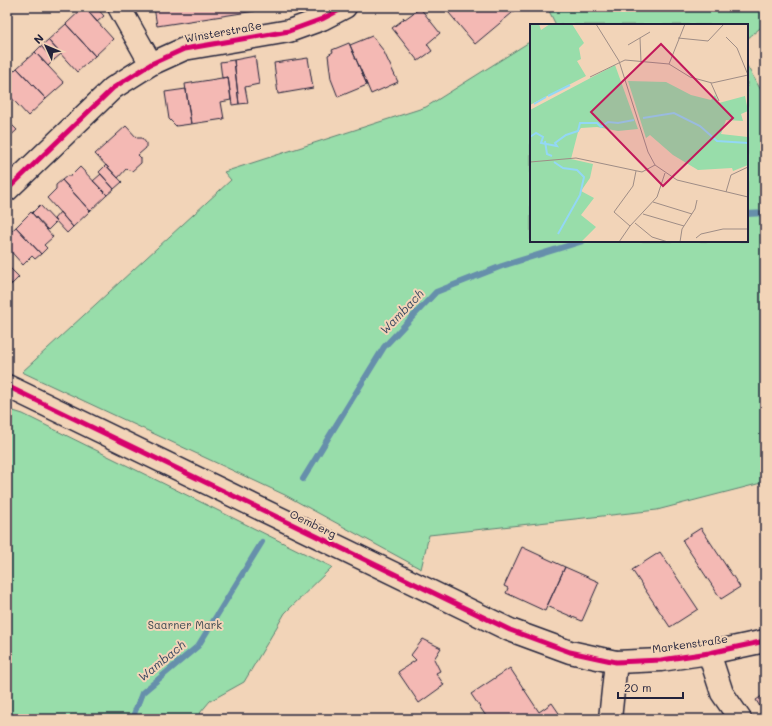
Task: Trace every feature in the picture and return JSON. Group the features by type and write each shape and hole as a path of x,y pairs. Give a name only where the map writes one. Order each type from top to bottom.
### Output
{"street":[{"path":"119,7 151,64"},
{"name":"Winsterstraße","path":"7,190 113,88 151,64 184,49 289,31 322,19 345,7"},
{"name":"Oemberg","path":"7,386 510,630 570,652 616,662"},
{"name":"Markenstraße","path":"616,662 661,660 709,653 765,641"},
{"path":"709,653 722,693 740,719"},
{"path":"610,719 616,662"}],"green space":[{"path":"547,7 765,7 765,24 748,38 748,24 556,24"},
{"path":"530,42 530,242 748,242 748,68 765,97 765,482 657,510 429,535 421,569 285,495 22,372 231,180 224,172 426,107"},
{"name":"Saarner Mark","path":"7,409 23,414 332,567 285,613 244,682 210,701 195,719 7,719"}],"building":[{"path":"84,7 113,39 95,56 66,24"},
{"path":"84,7 96,7 104,16 97,22"},
{"path":"154,7 254,7 255,11 157,26"},
{"path":"444,7 517,7 518,8 475,44"},
{"path":"420,8 440,33 427,44 432,51 418,61 392,28 404,19 403,17 405,19"},
{"path":"66,24 95,56 77,72 48,40"},
{"path":"372,36 383,50 398,82 371,94 350,45"},
{"path":"48,40 61,54 54,60 41,46"},
{"path":"349,43 367,85 338,97 331,79 328,55 333,52 332,50"},
{"path":"41,46 54,60 48,66 35,52"},
{"path":"35,52 64,83 46,99 17,68"},
{"path":"255,56 259,84 245,87 248,103 239,104 234,60"},
{"path":"308,58 313,88 278,94 274,63"},
{"path":"234,60 239,104 232,105 228,77 222,78 220,62"},
{"path":"17,68 46,99 28,116 7,93 7,78"},
{"path":"228,77 231,100 221,102 224,119 191,124 185,84"},
{"path":"186,89 191,124 176,126 169,119 165,92"},
{"path":"7,93 13,99 7,104"},
{"path":"7,120 17,130 7,139"},
{"path":"126,126 137,138 142,138 146,143 146,148 138,155 141,158 141,163 132,171 126,169 118,178 95,154"},
{"path":"106,165 122,182 114,189 99,172"},
{"path":"80,167 107,195 90,211 62,180 67,176 71,176"},
{"path":"101,174 114,189 107,195 93,181"},
{"path":"62,180 90,211 73,227 47,198 56,189 56,185"},
{"path":"40,205 56,222 48,230 32,213"},
{"path":"31,212 53,237 44,245 47,248 41,254 16,227"},
{"path":"60,212 73,227 67,233 54,219"},
{"path":"16,227 41,254 35,259 32,256 23,265 7,247 7,235"},
{"path":"7,265 19,277 12,284 7,279"},
{"path":"7,279 12,284 7,288"},
{"path":"701,528 740,587 721,599 682,540"},
{"path":"522,547 565,567 545,611 506,593 508,588 504,586"},
{"path":"660,552 698,609 670,627 632,570"},
{"path":"565,567 599,582 582,621 547,606"},
{"path":"423,639 441,648 434,659 440,671 436,673 444,685 419,703 398,672 416,660 411,655"},
{"path":"510,668 539,712 552,703 563,719 488,719 471,694"},
{"path":"765,694 765,715 756,700"}],"waterway":[{"name":"Wambach","path":"748,214 765,213"},
{"name":"Wambach","path":"303,479 384,347 436,292 502,266 580,242"},
{"name":"Wambach","path":"136,719 134,714 142,693 198,646 262,542"}],"cycle path":[{"path":"7,190 113,88 151,64 184,49 289,31 322,19 345,7"},
{"path":"7,386 510,630 570,652 616,662 661,660 709,653 765,641"}]}
